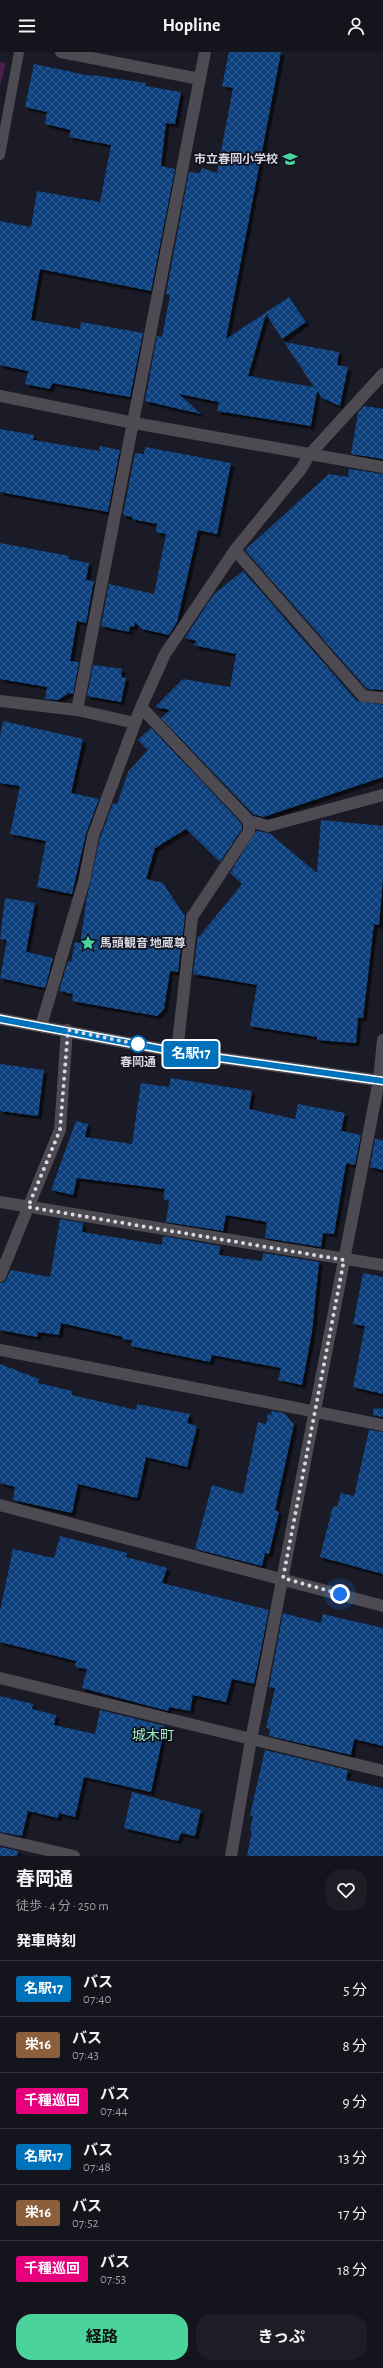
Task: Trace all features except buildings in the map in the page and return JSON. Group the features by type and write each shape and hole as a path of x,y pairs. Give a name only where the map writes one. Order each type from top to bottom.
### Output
{"street":[{"path":"61,52 200,79"},
{"path":"77,710 205,52"},
{"path":"41,1026 84,881 93,836 141,707 164,654 235,550 300,469 310,454 383,374"},
{"path":"0,396 134,423 383,467"},
{"path":"235,550 363,696 383,698"},
{"path":"0,701 77,710 135,723"},
{"path":"141,707 249,821 268,826 383,795"},
{"path":"177,1052 192,918 250,831 249,821"},
{"path":"0,1019 68,1030 177,1052 381,1080"},
{"path":"0,1276 60,1130 68,1030"},
{"path":"231,1856 251,1740 344,1260 381,1080 383,1040"},
{"path":"0,1202 344,1260 383,1265"},
{"path":"0,1350 315,1410 383,1425"},
{"path":"0,1505 283,1578 383,1606"},
{"path":"0,1678 383,1771"},
{"path":"0,1839 74,1856"}],"lane":[{"path":"0,155 19,52"}],"green space":[{"path":"0,62 6,63 0,86"}],"bus line":[{"name":"名駅17","path":"0,1019 68,1030 177,1052 383,1081"}],"place":[{"name":"市立春岡小学校","path":"290,159"},
{"name":"馬頭観音 地蔵尊","path":"88,943"},
{"name":"春岡通","path":"138,1044"}],"district":[{"name":"城木町","path":"153,1735"}],"route":[{"path":"138,1044 146,1046 68,1030 60,1130 28,1207 344,1260 283,1578 340,1594"}]}
